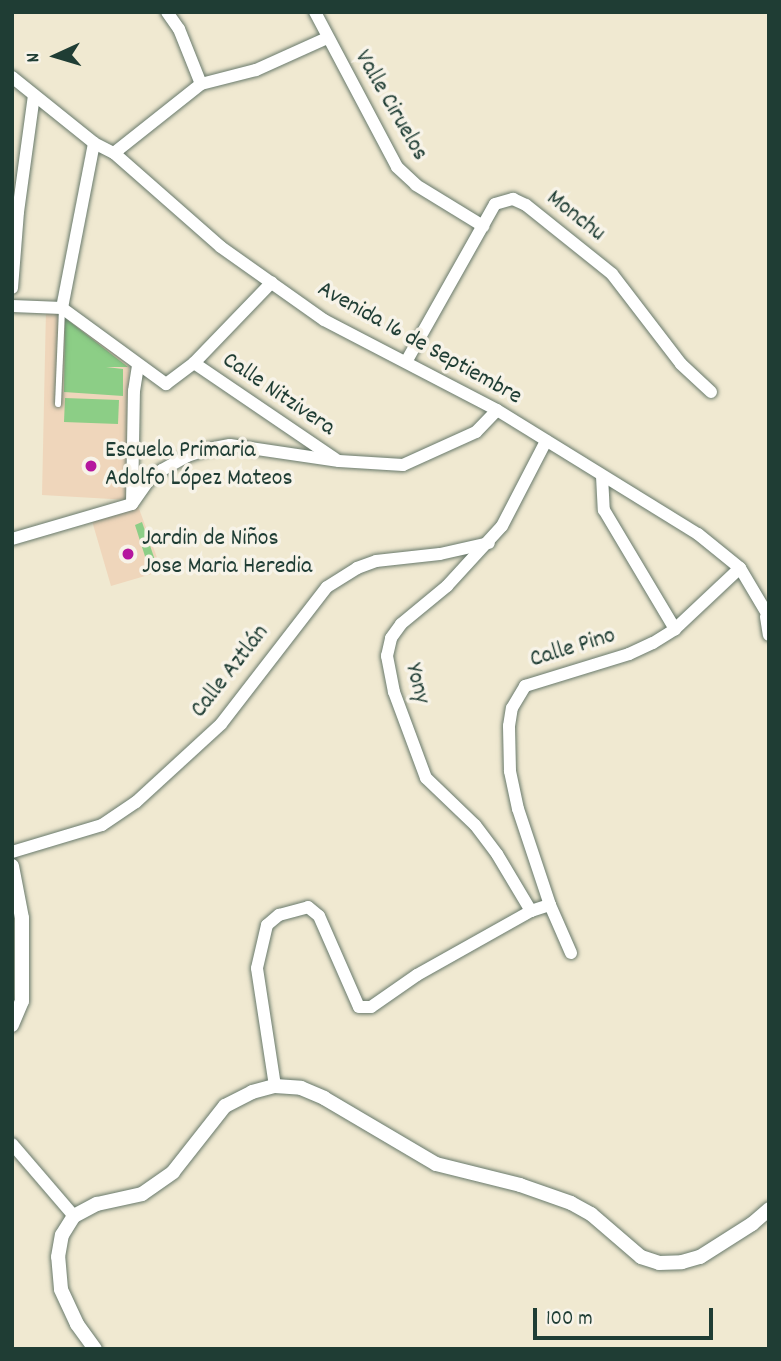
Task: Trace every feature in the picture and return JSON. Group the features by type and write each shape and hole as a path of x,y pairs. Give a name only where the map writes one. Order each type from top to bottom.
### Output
{"street":[{"path":"167,12 179,29 201,83"},
{"name":"Valle Ciruelos","path":"315,12 405,177 483,226"},
{"path":"114,153 201,83 256,70 327,38"},
{"name":"Avenida 16 de Septiembre","path":"12,78 94,143 114,153 221,247 324,320 497,410 698,534 740,568 768,617 769,635"},
{"path":"12,288 18,212 34,95"},
{"path":"62,307 94,143"},
{"name":"Monchu","path":"406,362 483,226 499,202 513,200 526,205 612,274 681,364 711,392"},
{"path":"12,306 62,307 138,366 166,384 194,363 272,282"},
{"name":"Calle Nitzivera","path":"194,363 339,461"},
{"path":"132,504 134,391 138,366"},
{"path":"12,539 132,504 149,481 162,470 187,456 209,449 230,445 339,461 403,465 476,432 497,410"},
{"name":"Yony","path":"531,911 497,854 475,825 426,778 409,737 388,669 388,647 401,624 447,586 489,543 512,510 546,442"},
{"path":"602,476 601,496 607,517 675,629"},
{"name":"Calle Aztlán","path":"12,852 102,825 136,802 221,724 327,587 357,568 376,561 440,554 489,543"},
{"name":"Calle Pino","path":"571,953 550,905 518,809 510,771 509,726 512,708 525,686 629,654 675,629 740,568"},
{"path":"12,866 22,918 22,1001 12,1025"},
{"path":"275,1086 257,968 260,943 267,925 279,915 308,907 319,916 359,1007 371,1007 417,975 531,911 550,905"},
{"path":"95,1349 77,1324 61,1289 58,1257 62,1235 74,1216 97,1204 142,1194 173,1172 225,1106 252,1092 275,1086 301,1088 324,1098 436,1164 520,1185 571,1203 591,1214 641,1257 659,1263 682,1262 700,1257 752,1224 769,1209"},
{"path":"12,1144 74,1216"}],"lane":[{"path":"58,404 62,307"}],"shaded area":[{"path":"46,309 67,316 129,366 129,500 42,495"},
{"path":"138,506 162,571 111,586 92,521"}],"green space":[{"path":"65,318 128,367 106,367 123,369 123,396 64,392"},
{"path":"65,398 119,400 118,424 64,422"},
{"path":"142,522 158,569 150,572 135,525"}],"place":[{"name":"Escuela Primaria Adolfo López Mateos","path":"91,466"},
{"name":"Jardin de Niños Jose Maria Heredia","path":"128,554"}]}
